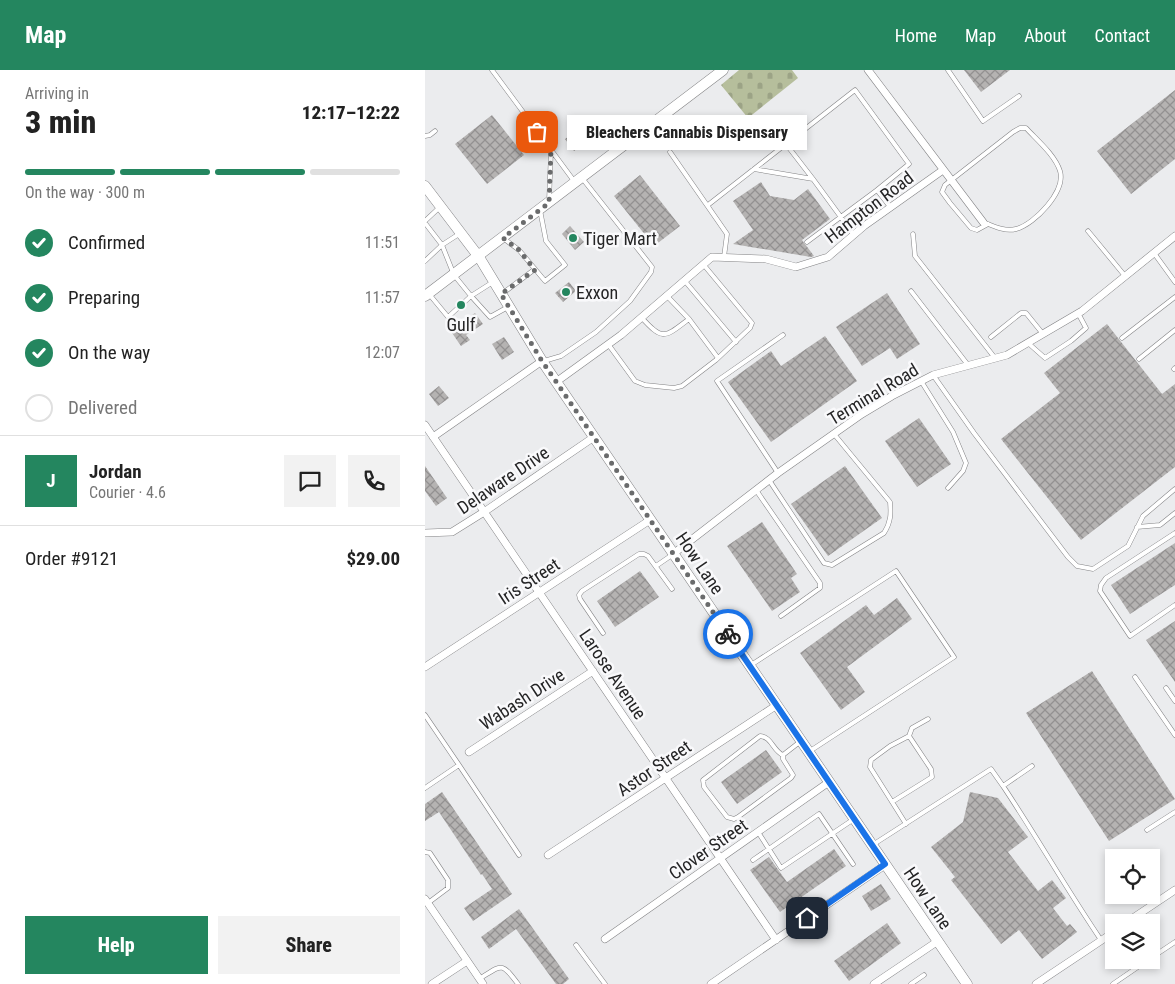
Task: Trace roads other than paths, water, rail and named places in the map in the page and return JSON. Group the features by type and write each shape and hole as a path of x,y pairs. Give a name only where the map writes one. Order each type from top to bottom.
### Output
{"main road":[{"path":"427,294 723,70"},
{"name":"How Lane","path":"425,186 479,256 493,282 556,382 967,984"}],"street":[{"path":"868,70 985,223"},
{"name":"Hampton Road","path":"556,382 608,344 712,257 766,260 796,267 828,257 854,235 943,170"},
{"name":"Terminal Road","path":"673,554 778,473 862,414 933,375 1007,355 1078,313 1175,236"},
{"path":"433,437 542,361"},
{"name":"Larose Avenue","path":"425,426 777,940"},
{"name":"Delaware Drive","path":"425,533 452,532 594,437"},
{"name":"Iris Street","path":"425,667 650,520"},
{"name":"Wabash Drive","path":"469,752 593,670"},
{"name":"Astor Street","path":"548,856 777,705"},
{"name":"Clover Street","path":"605,939 829,782"},
{"path":"711,984 885,864"},
{"path":"1139,914 1175,890"},
{"path":"426,901 481,981"},
{"path":"1036,984 1105,938"},
{"path":"877,983 937,941"},
{"path":"432,984 467,961"}],"lane":[{"path":"492,70 551,150 579,180 651,267 651,272 630,301 596,332 561,356 542,361"},
{"path":"949,70 983,121 1019,96"},
{"path":"708,205 855,90 909,164 807,242"},
{"path":"1020,128 1026,128 1055,162 1061,176 1059,186 1048,206 1037,217 1016,229 1007,230 985,223 977,230 971,228 942,192 945,184 951,180 1020,128"},
{"path":"425,136 431,135 435,131"},
{"path":"786,144 854,235"},
{"path":"503,238 519,250 545,281 565,265 545,242 544,207 551,150"},
{"path":"671,152 727,234 724,257"},
{"path":"754,169 813,179"},
{"path":"877,190 891,208"},
{"path":"440,207 425,222 442,245 454,274 489,317 509,306"},
{"path":"1088,231 1125,276"},
{"path":"425,261 442,245 460,233"},
{"path":"913,234 915,256 995,358"},
{"path":"1154,253 1175,282"},
{"path":"608,344 635,381 645,385 675,388 682,386 718,358 750,328 752,323 703,264"},
{"path":"501,294 535,270"},
{"path":"685,280 736,342"},
{"path":"427,294 448,317 471,296 493,282"},
{"path":"911,291 968,365"},
{"path":"666,295 689,320 718,358"},
{"path":"1122,338 1175,296"},
{"path":"991,337 1026,312 1043,334"},
{"path":"1028,343 1045,358 1071,341 1086,328 1078,313"},
{"path":"641,317 653,331 660,335 670,333 689,320"},
{"path":"1139,359 1175,330"},
{"path":"778,473 717,381 783,335"},
{"path":"933,375 974,433 1068,557 1077,566 1093,569 1128,546 1143,516 1175,488"},
{"path":"921,381 953,432 966,464 963,471 948,488"},
{"path":"769,480 824,563 832,565 884,532 889,526 891,515 890,502 835,434"},
{"path":"756,490 820,583 820,588 781,616"},
{"path":"1137,528 1160,524 1175,513"},
{"path":"1175,533 1106,578 1101,585 1100,591 1130,636 1175,605"},
{"path":"603,633 579,595 582,591 639,554 648,556 671,589"},
{"path":"656,566 673,554"},
{"path":"750,666 896,571 954,657 809,752"},
{"path":"1135,677 1175,735"},
{"path":"1167,688 1175,702"},
{"path":"425,715 519,854"},
{"path":"906,824 870,767 871,760 890,746 909,736 912,728 928,719"},
{"path":"760,736 767,737 779,753 783,755 783,759 792,771 791,778 734,819 727,817 704,787 705,777 760,736"},
{"path":"893,802 932,777 931,769 909,736"},
{"path":"783,755 801,741"},
{"path":"425,788 459,764"},
{"path":"1003,786 1032,766"},
{"path":"872,845 991,769 1043,846 1101,940"},
{"path":"1147,830 1175,812"},
{"path":"753,860 819,814 853,864"},
{"path":"758,832 781,868 854,818"},
{"path":"425,852 430,853 448,880 448,888 426,901"},
{"path":"1160,952 1175,942"},
{"path":"576,945 605,984"},
{"path":"481,981 499,967 503,967 507,969 517,984"},
{"path":"1113,984 1135,969"},
{"path":"911,984 924,975"}],"place":[{"name":"Bleachers Cannabis Dispensary","path":"537,132"},
{"name":"Tiger Mart","path":"573,238"},
{"name":"Exxon","path":"566,292"},
{"name":"Gulf","path":"461,305"}]}
